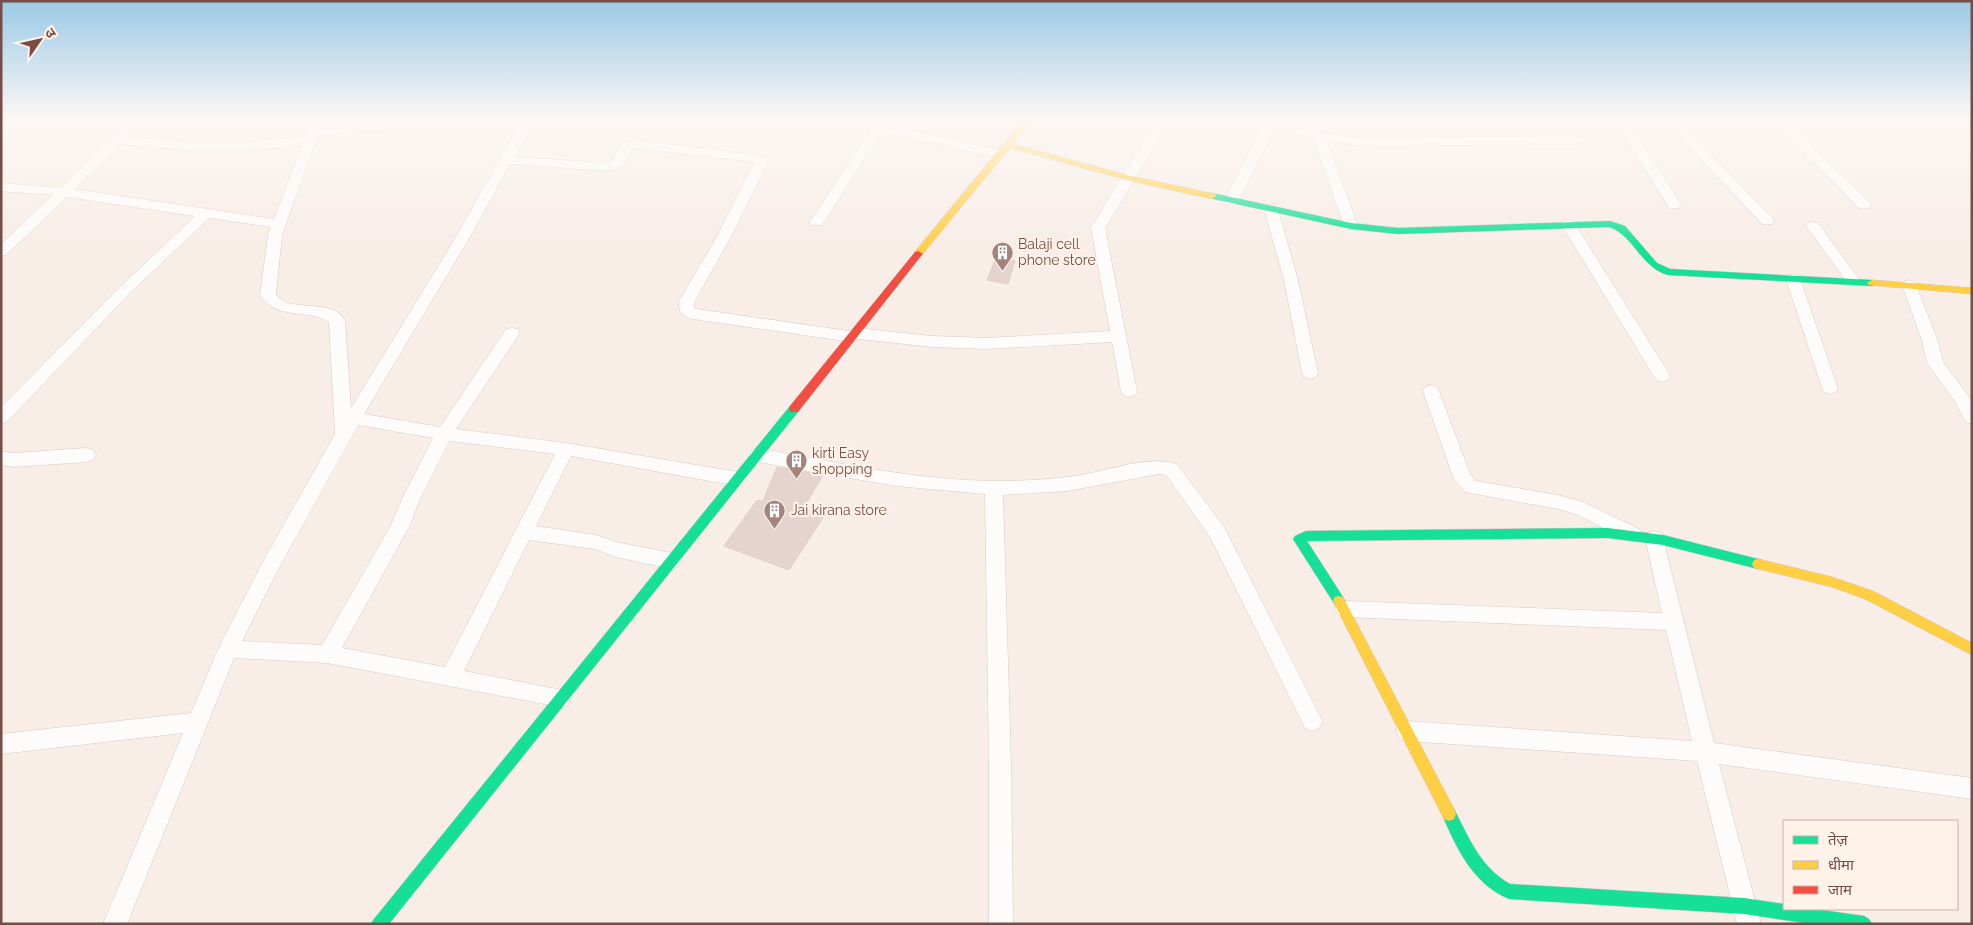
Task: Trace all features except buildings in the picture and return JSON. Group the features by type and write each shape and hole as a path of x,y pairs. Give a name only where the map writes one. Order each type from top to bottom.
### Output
{"street":[{"path":"1,252 93,162"},
{"path":"302,162 275,235 269,298 278,304 328,315 337,320 344,436"},
{"path":"115,924 228,648 273,561 353,418 460,242 505,162"},
{"path":"538,162 610,167 618,162"},
{"path":"761,162 719,249 687,301 686,310 693,314 854,335 945,342 1060,342 1119,336"},
{"path":"817,222 856,162"},
{"path":"379,924 758,455 900,275 994,162"},
{"path":"1059,162 1351,226 1398,231 1610,224 1622,228 1654,265 1664,271 1909,285 1972,291"},
{"path":"1129,392 1098,228 1140,162"},
{"path":"1231,201 1251,162"},
{"path":"1328,162 1351,226"},
{"path":"1647,162 1674,205"},
{"path":"1710,162 1767,221"},
{"path":"1821,162 1864,204"},
{"path":"1,187 64,192 279,224"},
{"path":"1271,210 1291,280 1310,373"},
{"path":"1,418 124,291 206,213"},
{"path":"1568,224 1662,376"},
{"path":"1813,226 1854,282"},
{"path":"1793,279 1830,388"},
{"path":"1909,285 1930,341 1931,355 1936,366 1970,409"},
{"path":"327,654 354,610 398,529 444,434 512,333"},
{"path":"1431,392 1462,477 1471,487 1536,497 1583,509 1633,535"},
{"path":"353,418 444,434 566,449 738,479"},
{"path":"450,677 566,449"},
{"path":"1,458 14,460 87,455"},
{"path":"758,455 913,483 994,488 1064,485 1159,467 1172,469 1216,532 1312,721"},
{"path":"994,488 1000,753 1001,924"},
{"path":"524,532 596,542 615,549 672,561"},
{"path":"1864,924 1747,915 1509,890 1492,884 1469,853 1345,609 1299,542 1301,538 1306,536 1437,534 1608,533 1654,538 1832,582 1869,595 1972,649"},
{"path":"1654,538 1705,752 1747,915"},
{"path":"1345,609 1675,622"},
{"path":"228,648 327,654 561,698"},
{"path":"1,744 198,722"},
{"path":"1407,731 1705,752 1972,789"}],"traffic: fast":[{"path":"1212,196 1351,226 1398,231 1610,224 1622,228 1654,265 1668,272 1872,283"},
{"path":"379,924 794,409"},
{"path":"1339,601 1299,539 1306,536 1608,533 1663,540 1758,564"},
{"path":"1449,814 1466,848 1479,868 1497,885 1509,891 1744,906 1864,924"}],"traffic: slow":[{"path":"918,254 994,162"},
{"path":"1071,162 1130,178 1212,196"},
{"path":"1872,283 1972,291"},
{"path":"1758,564 1832,582 1869,595 1972,649"},
{"path":"1339,601 1449,814"}],"traffic: jam":[{"path":"794,409 918,254"}],"place":[{"name":"Balaji cell phone store","path":"1002,271"},
{"name":"kirti Easy shopping","path":"796,480"},
{"name":"Jai kirana store","path":"775,529"}]}
